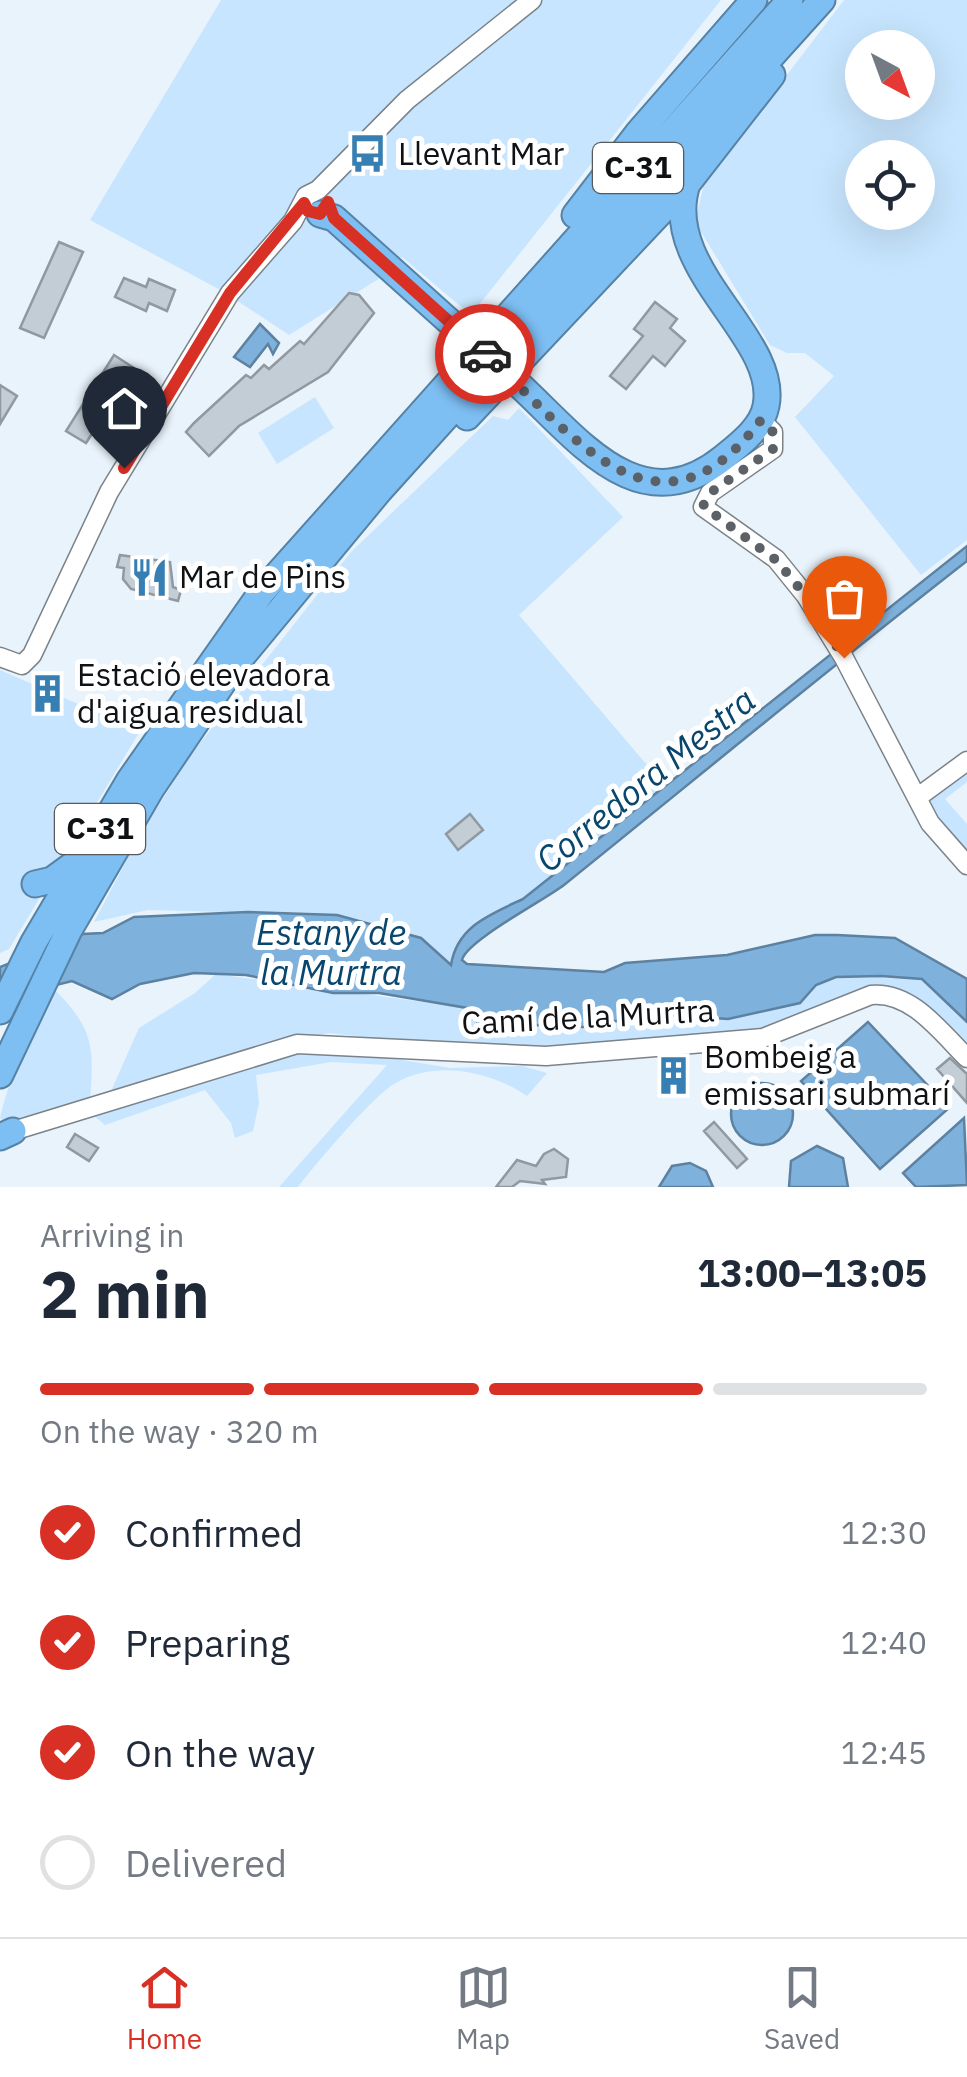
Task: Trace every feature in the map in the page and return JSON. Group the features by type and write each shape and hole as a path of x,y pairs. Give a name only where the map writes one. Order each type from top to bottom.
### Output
{"highway":[{"path":"486,335 638,133 737,11 754,0"},
{"name":"C-31","path":"0,1075 32,1000 50,932 94,838 181,702 261,593 486,335 790,0"},
{"path":"307,576 688,184 741,120 824,0"},
{"name":"C-31","path":"0,1010 188,732 307,576 824,0"},
{"path":"321,205 606,463 638,482 656,485 690,480 708,469 761,420 767,404 762,374 701,269 684,229 681,211 688,184"},
{"path":"616,261 640,246 656,243 683,252 701,269"}],"street":[{"path":"0,657 22,665 32,655 109,492 230,293 294,221 321,205 336,170 408,100 532,0"},
{"path":"761,420 773,432 773,449 710,493 703,506 776,560 840,652 930,824 967,865"},
{"path":"918,797 967,761"},
{"name":"Camí de la Murtra","path":"4,1132 297,1044 546,1056 680,1046 763,1038 871,996 890,994 906,1000 967,1058"}],"shaded area":[{"path":"221,0 721,0 471,315 402,257 380,278 289,335 224,292 90,220"},
{"path":"844,0 967,0 967,540 921,575 795,417 834,376 805,353 787,353 770,345 695,222 704,184"},
{"path":"315,397 334,428 277,464 258,433"},
{"path":"519,408 623,517 519,615 665,786 523,899 481,920 452,966 421,938 337,915 148,910 94,922 141,833 190,756 351,552 493,416 508,420"},
{"path":"0,670 140,731 9,949 0,953"},
{"path":"967,768 967,782 945,799 967,824 967,857 929,815 927,798"},
{"path":"216,974 468,1008 478,1023 585,1027 654,1014 728,1019 800,1003 816,985 836,977 922,979 967,1022 967,1054 894,990 764,1034 566,1049 450,1048 330,1033 275,1041 111,1091 139,1028 195,993"},
{"path":"56,991 78,1017 89,1040 90,1101 8,1125 0,1118 16,1068"},
{"path":"304,1051 378,1056 450,1068 522,1066 547,1073 527,1096 497,1080 462,1071 410,1076 372,1102 298,1187 279,1187 387,1065 331,1062 256,1075 259,1103 253,1131 235,1138 231,1123 205,1090 105,1125 93,1115"}],"water":[{"path":"260,324 279,343 273,354 268,344 250,367 234,357"},
{"name":"Estany de la Murtra","path":"967,546 967,561 564,885 477,943 462,960 467,964 604,972 625,963 727,955 815,935 895,938 967,979 967,1022 922,979 881,976 836,977 816,985 800,1003 728,1019 654,1014 585,1027 478,1023 467,1008 379,993 333,993 246,975 194,973 140,984 112,999 72,981 0,999 0,967 82,934 103,933 134,917 248,912 337,915 421,938 451,965 460,940 477,923 523,899"},
{"path":"868,1022 949,1108 880,1169 801,1081"},
{"path":"762,1083 784,1092 793,1114 784,1136 762,1145 740,1136 731,1114 740,1092"},
{"path":"964,1118 967,1185 916,1187 903,1173"},
{"path":"817,1146 843,1158 848,1187 789,1187 791,1161"},
{"path":"690,1163 706,1171 713,1187 659,1187 672,1166"}],"building":[{"path":"59,242 83,252 44,338 20,328"},
{"path":"124,278 146,287 149,279 175,290 167,311 149,303 146,311 115,297"},
{"path":"349,293 359,295 374,313 328,372 239,426 209,456 186,432 246,375 251,378 264,365 269,369 300,341 304,344"},
{"path":"655,302 677,319 670,328 685,341 665,366 653,356 626,389 610,376 643,336 634,329"},
{"path":"114,355 134,368 86,443 66,431"},
{"path":"0,385 17,396 0,424"},
{"name":"Mar de Pins","path":"120,555 170,562 173,587 181,590 178,601 131,589 123,579 124,568 117,567"},
{"path":"470,814 483,830 458,850 446,834"},
{"path":"950,1058 967,1074 967,1103 937,1069"},
{"name":"Bombeig a emissari submarí","path":"673,1062 685,1074 673,1086 661,1074"},
{"path":"714,1122 747,1159 737,1168 704,1131"},
{"path":"75,1134 98,1148 89,1161 67,1147"},
{"path":"554,1149 568,1159 566,1177 542,1180 545,1184 520,1181 512,1187 496,1187 517,1160 536,1166 544,1154"}],"way so far":[{"path":"485,354 606,463 638,482 656,485 690,480 724,457 761,420 773,432 773,449 710,493 703,506 711,516 732,526 776,560 806,596 844,658"}],"place":[{"name":"Llevant Mar","path":"368,154"},
{"name":"Mar de Pins","path":"149,577"},
{"name":"Estació elevadora d'aigua residual","path":"47,693"},
{"name":"Bombeig a emissari submarí","path":"674,1075"}],"route":[{"path":"124,468 230,293 294,221 304,203 308,211 320,214 328,202 334,218 485,354"}],"water label":[{"name":"Corredora Mestra","path":"646,780"}]}
